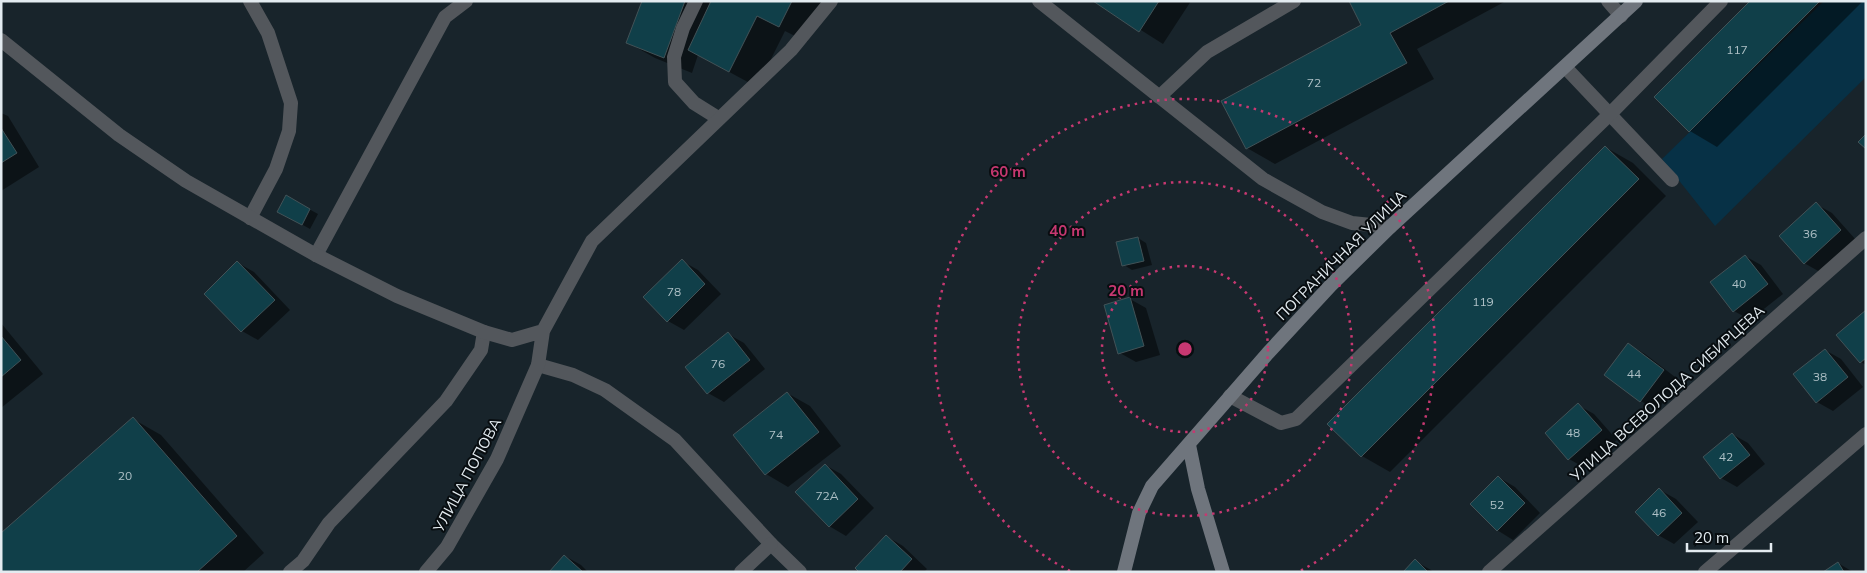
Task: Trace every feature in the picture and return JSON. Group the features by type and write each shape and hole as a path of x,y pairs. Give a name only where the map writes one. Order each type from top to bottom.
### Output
{"main road":[{"name":"ПОГРАНИЧНАЯ УЛИЦА","path":"1124,572 1139,513 1152,486 1230,396 1331,285 1390,227 1636,1"},
{"path":"1189,445 1198,489 1223,572"}],"street":[{"path":"250,1 268,33 291,103 288,131 276,169 250,218"},
{"path":"316,255 445,17 466,1"},
{"path":"696,1 683,28 674,57 675,82 694,103 718,118"},
{"name":"УЛИЦА ПОПОВА","path":"426,572 447,547 497,459 538,365 543,332 592,241 791,50 831,1"},
{"path":"1039,1 1263,179 1322,212 1352,224 1390,227"},
{"path":"1159,97 1207,52 1294,1"},
{"path":"1608,1 1621,16"},
{"path":"1230,396 1281,423 1296,419 1610,114 1721,1"},
{"path":"1,40 119,135 186,181 316,255 397,296 484,332 512,340 543,332"},
{"path":"1565,67 1672,180"},
{"name":"УЛИЦА ВСЕВОЛОДА СИБИРЦЕВА","path":"1489,572 1866,238"},
{"path":"290,572 303,561 329,523 446,401 481,350 484,332"},
{"path":"538,365 573,375 605,390 675,440 771,544 800,572"},
{"path":"1706,572 1866,434"},
{"path":"741,572 771,544"}],"shaded area":[{"path":"1824,1 1866,1 1866,77 1715,226 1662,159"}],"building":[{"path":"642,1 685,1 664,58 626,43"},
{"path":"711,1 792,1 779,27 757,16 729,72 688,50"},
{"path":"1093,1 1159,1 1139,32"},
{"path":"1349,1 1449,1 1390,33 1407,63 1246,149 1221,101 1361,25"},
{"path":"1750,1 1820,1 1689,132 1654,97"},
{"path":"1,128 17,153 1,163"},
{"path":"1866,134 1866,149 1858,142"},
{"path":"1605,146 1639,179 1361,457 1327,424"},
{"path":"286,195 310,209 302,225 277,212"},
{"path":"1816,202 1841,230 1804,264 1779,236"},
{"path":"1138,237 1144,261 1122,266 1116,242"},
{"path":"1745,255 1768,284 1733,312 1710,282"},
{"path":"682,259 705,284 667,322 643,297"},
{"path":"237,261 275,300 241,332 204,294"},
{"path":"1130,297 1144,346 1118,354 1104,305"},
{"path":"1866,310 1866,358 1860,363 1836,335"},
{"path":"728,332 750,360 707,394 685,367"},
{"path":"1,336 21,360 1,377"},
{"path":"1628,343 1664,370 1640,402 1604,375"},
{"path":"1825,349 1848,377 1816,403 1793,374"},
{"path":"787,392 819,432 765,475 733,435"},
{"path":"1578,403 1602,430 1568,460 1545,433"},
{"path":"133,417 237,536 197,572 1,572 1,533"},
{"path":"1732,433 1750,455 1720,479 1703,457"},
{"path":"825,464 858,499 829,527 795,492"},
{"path":"1498,476 1525,503 1497,531 1470,504"},
{"path":"1659,488 1682,513 1658,536 1635,512"},
{"path":"886,535 912,559 900,572 859,572 855,568"},
{"path":"564,555 583,572 549,572"},
{"path":"1415,559 1428,572 1403,572"},
{"path":"1838,562 1844,572 1823,572"}]}
